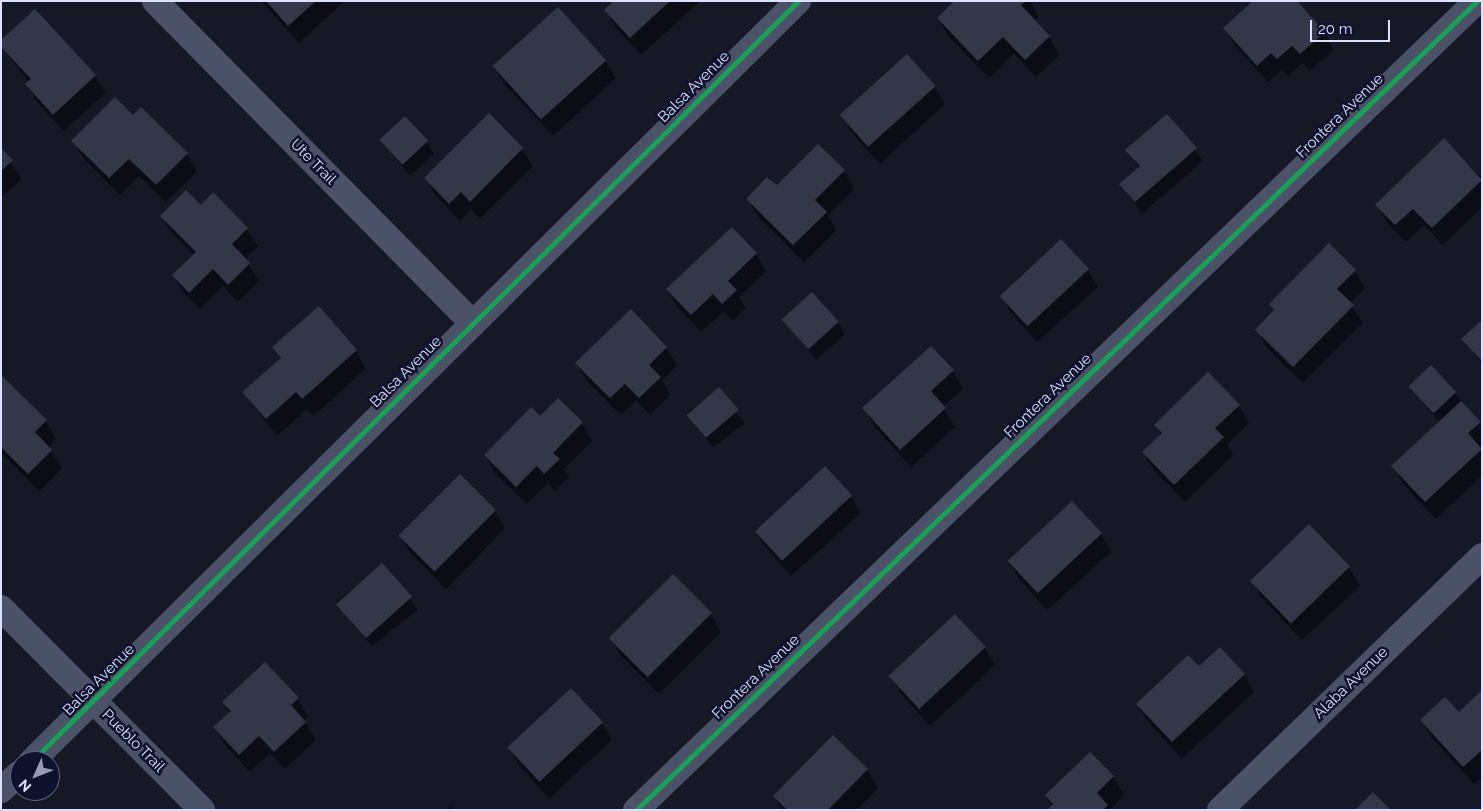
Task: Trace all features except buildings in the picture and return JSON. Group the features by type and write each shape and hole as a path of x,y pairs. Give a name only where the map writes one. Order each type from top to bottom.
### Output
{"street":[{"name":"Ute Trail","path":"155,1 472,323"},
{"name":"Balsa Avenue","path":"43,751 95,702 472,323 798,1"},
{"name":"Frontera Avenue","path":"636,810 1477,1"},
{"name":"Alaba Avenue","path":"1220,810 1482,556"},
{"name":"Pueblo Trail","path":"1,608 202,810"}],"cycle path":[{"path":"42,751 798,1"},
{"path":"636,810 1477,1"}]}
